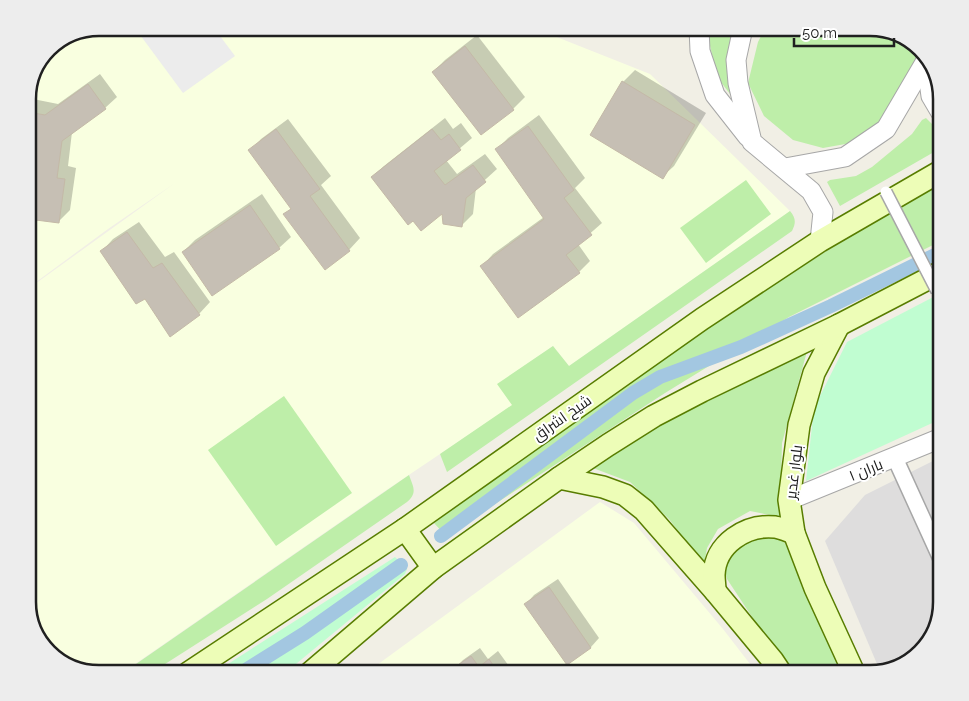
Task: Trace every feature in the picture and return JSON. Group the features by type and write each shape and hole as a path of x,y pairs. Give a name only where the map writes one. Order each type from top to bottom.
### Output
{"main road":[{"name":"شیخ اشراق","path":"201,665 405,529 702,319 820,241 933,176"},
{"path":"320,665 433,568 559,478 654,416 839,326 933,284"},
{"name":"بلوار غدیر","path":"839,326 814,373 799,425 789,500 794,533 815,588 850,665"},
{"path":"559,478 603,487 625,496 644,510 715,591 775,665"},
{"path":"715,591 714,574 719,556 729,542 743,532 760,526 777,527 794,533"},
{"path":"405,529 433,568"}],"street":[{"path":"699,36 700,51 715,95 752,142 811,191 823,212 820,241"},
{"path":"741,36 736,60 738,82 752,142"},
{"path":"785,168 845,157 886,129 923,65"},
{"path":"929,78 933,99"},
{"path":"886,192 933,271"},
{"name":"باران ۱","path":"789,500 933,442"},
{"path":"895,458 933,540"}],"shaded area":[{"path":"99,36 554,36 650,74 790,211 569,366 553,346 498,384 513,405 134,665 87,664 61,652 43,630 36,606 36,283 175,183 36,282 36,95 38,83 49,61 58,52 75,41"},
{"path":"141,36 220,36 235,56 183,93"},
{"path":"933,461 932,614 920,640 911,649 898,658 882,664 877,664 825,541 865,495"},
{"path":"600,502 634,523 751,665 377,665"}],"green space":[{"path":"708,36 738,36 737,103 717,77"},
{"path":"761,36 882,37 898,43 916,57 912,77 889,118 851,143 823,148 793,140 764,116 748,83"},
{"path":"926,118 933,125 933,153 840,206 827,182 856,176 872,167 912,134 922,120"},
{"path":"746,180 771,214 706,263 680,228"},
{"path":"933,187 933,245 789,317 665,393 446,536 434,523 591,409 697,336 870,224"},
{"path":"790,211 795,221 792,231 447,472 440,454 512,405 497,384 553,346 569,366"},
{"path":"933,297 933,423 806,481 814,408 847,342"},
{"path":"809,344 782,443 780,517 750,511 718,529 707,548 704,566 669,519 630,482 585,465"},
{"path":"284,396 352,493 276,546 208,450"},
{"path":"409,475 414,492 407,502 267,599 164,665 135,665"},
{"path":"779,536 787,546 804,591 838,665 784,665 727,579 724,568 738,539"},
{"path":"395,557 407,569 405,574 295,665 226,665"}],"building":[{"path":"465,46 514,110 481,135 432,72"},
{"path":"622,81 695,125 663,179 590,135"},
{"path":"88,84 106,109 62,141 57,178 65,179 59,223 36,220 36,113 45,115"},
{"path":"528,126 574,190 564,198 592,235 566,255 580,273 518,318 480,266 544,219 495,149"},
{"path":"276,129 320,189 310,196 350,251 325,270 283,214 291,209 248,150"},
{"path":"432,129 441,140 449,134 461,150 434,171 445,185 473,165 486,182 466,198 462,227 443,224 442,214 421,231 413,221 408,225 371,177"},
{"path":"250,205 280,249 212,296 182,252"},
{"path":"127,232 153,268 162,263 200,315 170,337 145,299 136,304 100,251"},
{"path":"549,587 591,648 567,665 524,604"},
{"path":"471,656 478,665 458,665"},
{"path":"489,659 493,665 482,665"}],"waterway":[{"path":"441,536 633,393 660,377 741,347 831,306 933,256"},
{"path":"254,665 305,633 401,565"}]}
